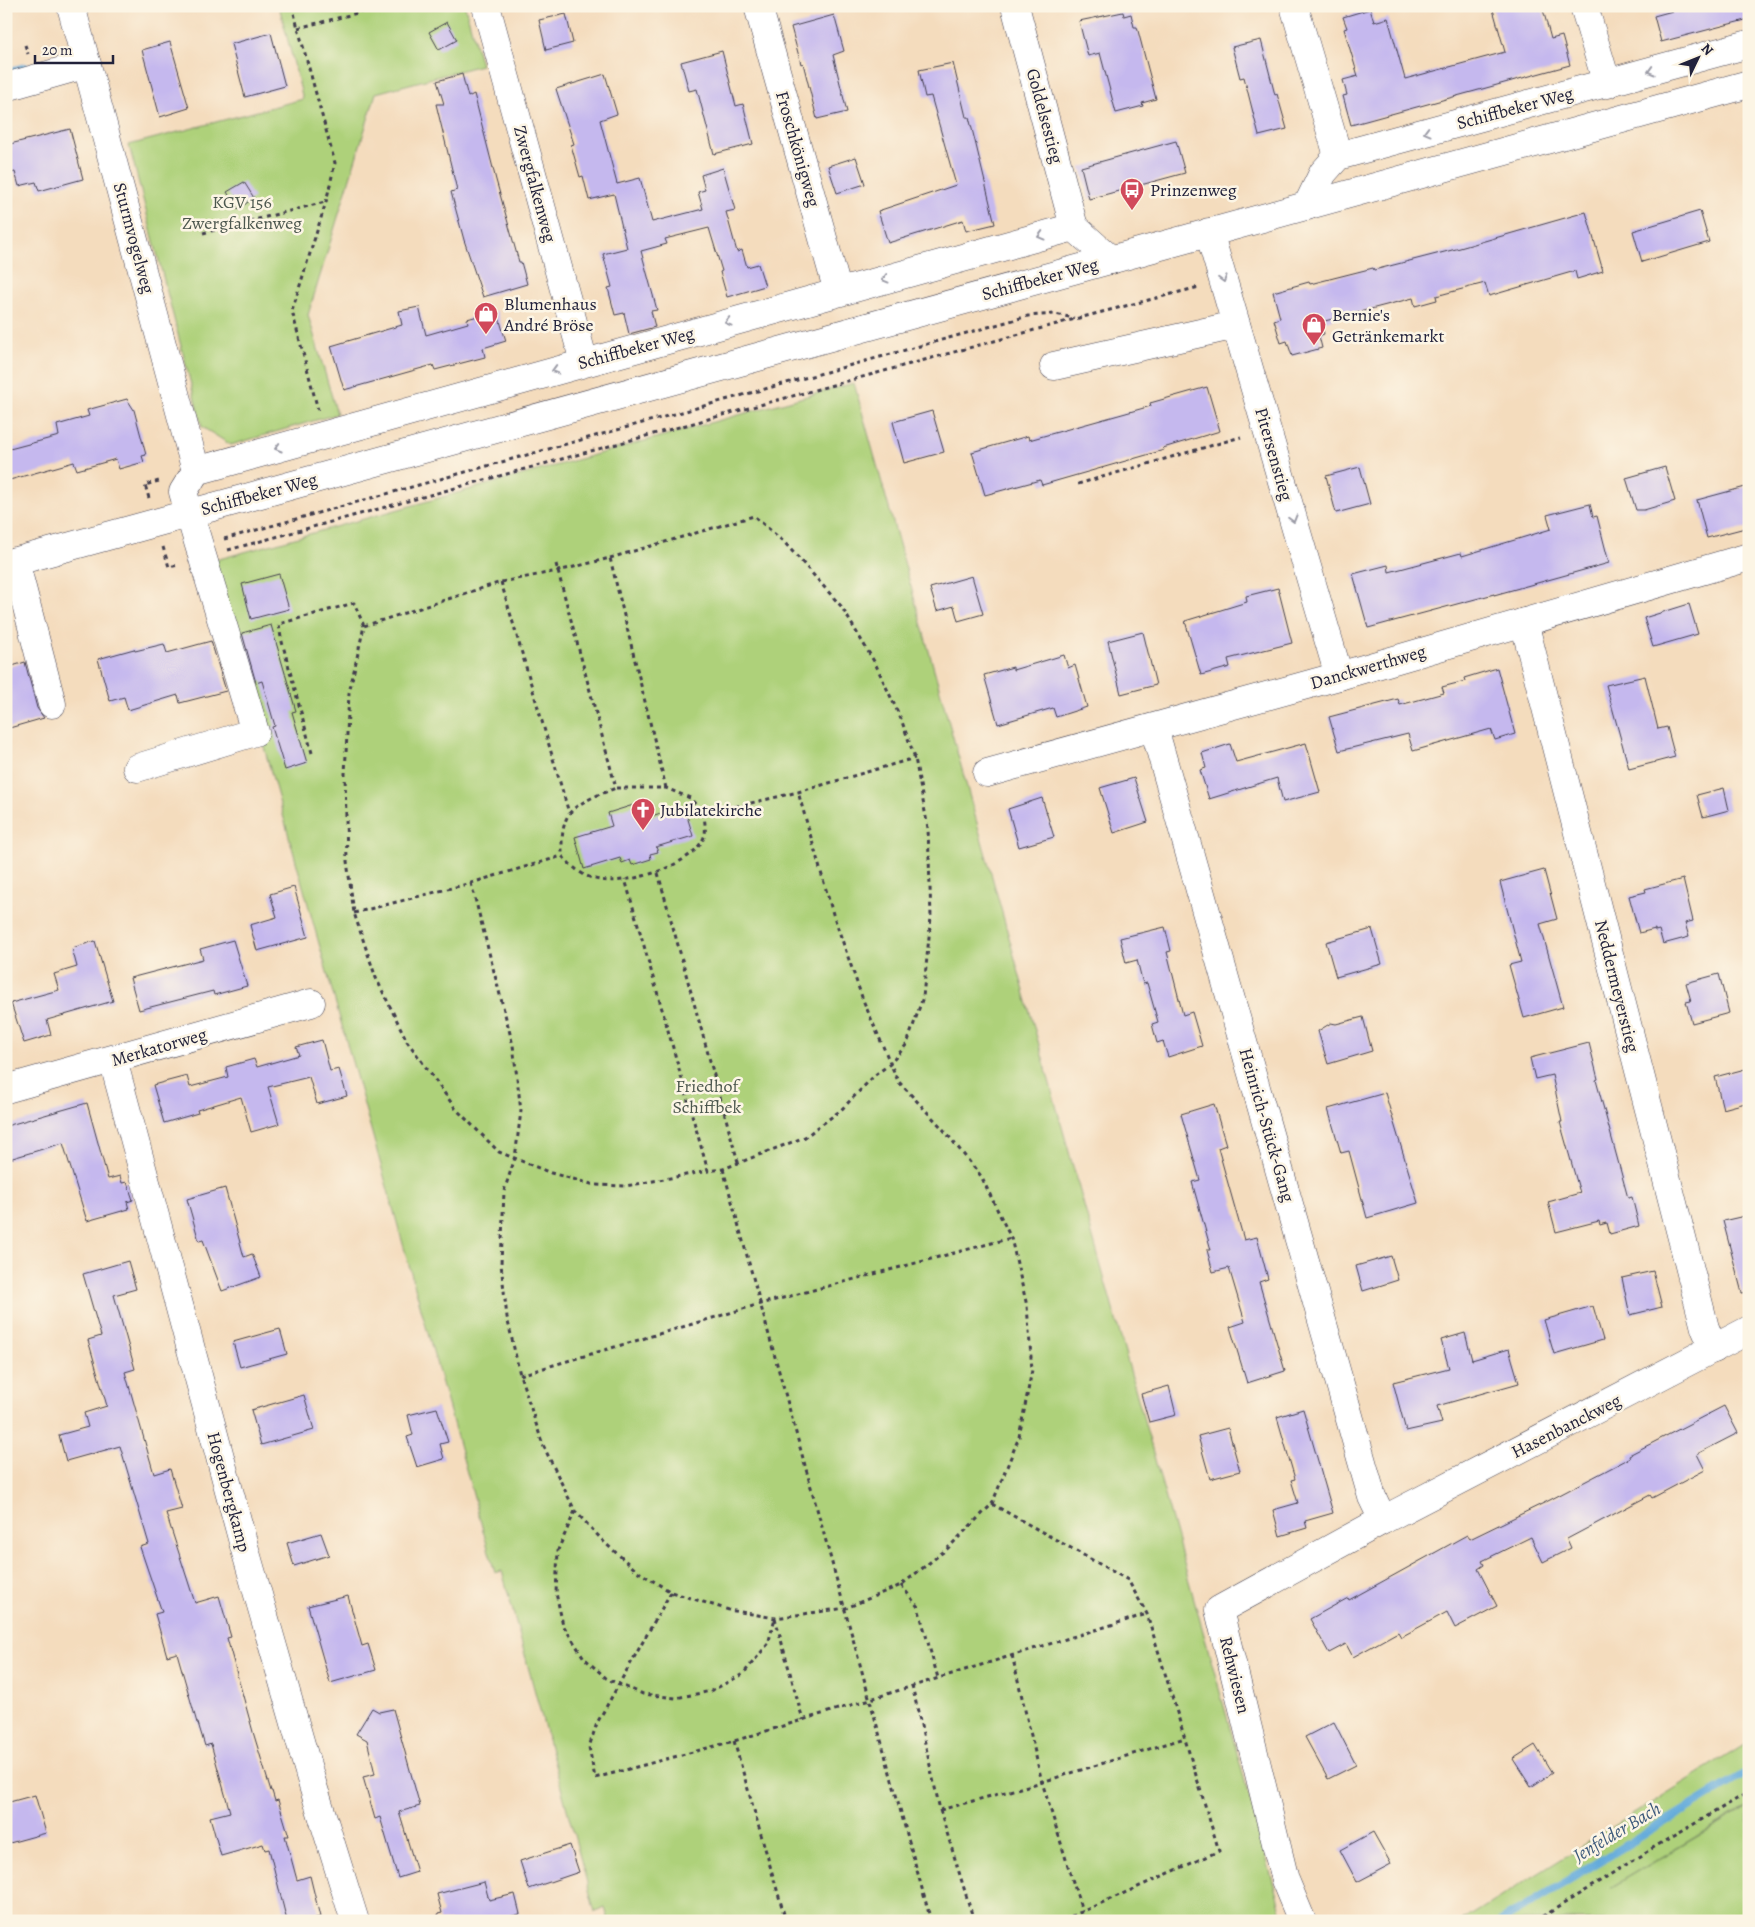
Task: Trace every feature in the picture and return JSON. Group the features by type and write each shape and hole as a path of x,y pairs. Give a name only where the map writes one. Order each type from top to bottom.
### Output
{"street":[{"name":"Sturmvogelweg","path":"71,6 196,470"},
{"name":"Zwergfalkenweg","path":"486,6 584,362"},
{"name":"Froschkönigweg","path":"758,6 838,292"},
{"name":"Goldelsestieg","path":"1015,6 1074,227"},
{"path":"1294,6 1338,156 1323,173 1307,206"},
{"path":"1584,6 1607,84"},
{"name":"Schiffbeker Weg","path":"1338,156 1749,44"},
{"path":"6,87 87,64"},
{"name":"Schiffbeker Weg","path":"11,562 1749,84"},
{"name":"Schiffbeker Weg","path":"188,514 183,492 196,470 1074,227 1111,260"},
{"name":"Pitersenstieg","path":"1209,232 1339,676"},
{"path":"1054,366 1236,325"},
{"path":"138,768 255,732 188,514"},
{"name":"Danckwerthweg","path":"987,773 1339,676 1749,557"},
{"path":"11,562 52,704"},
{"name":"Neddermeyerstieg","path":"1524,622 1705,1328 1714,1349"},
{"name":"Heinrich-Stück-Gang","path":"1154,728 1372,1497 1383,1520"},
{"name":"Merkatorweg","path":"6,1089 311,1003"},
{"name":"Hogenbergkamp","path":"113,1060 244,1546 355,1921"},
{"name":"Hasenbanckweg","path":"1383,1520 1749,1330"},
{"name":"Rehwiesen","path":"1302,1921 1285,1880 1219,1610 1383,1520"}],"path":[{"path":"292,6 335,162 326,202 292,311 325,434"},
{"path":"298,28 385,6"},
{"path":"203,233 326,202"},
{"path":"1075,318 1055,314 1028,316 200,552 169,568 164,553 200,552 1223,280"},
{"path":"1078,484 1267,430"},
{"path":"145,485 150,503"},
{"path":"312,753 281,638 279,624 354,603 364,626 349,694 345,774 347,861 354,913 376,978 407,1041 455,1108 499,1152 551,1173 595,1185 626,1186 723,1168 805,1137 840,1110 875,1075 890,1064 907,1044 923,997 931,917 928,828 915,758 901,719 875,663 840,606 785,543 754,516 610,558 558,571 501,582 364,626"},
{"path":"610,558 666,788"},
{"path":"556,564 616,788"},
{"path":"501,582 569,814"},
{"path":"704,814 798,792 915,758"},
{"path":"616,788 666,788 690,798 704,814 705,836 690,856 658,873 600,881 578,873 562,856 562,833 569,814 593,796 616,788"},
{"path":"471,883 513,1045 521,1111 515,1158 504,1191 501,1264 506,1317 520,1375 543,1445 575,1511 606,1544 637,1571 671,1592 728,1610 775,1618 846,1608 902,1585 947,1549 992,1504 1019,1437 1032,1370 1028,1306 1011,1238 981,1176 943,1129 898,1080 890,1064 863,1000 833,914 798,792"},
{"path":"354,913 471,883 562,856"},
{"path":"658,873 738,1162"},
{"path":"625,879 708,1171"},
{"path":"723,1168 931,1921"},
{"path":"520,1375 760,1304 1011,1238"},
{"path":"992,1504 1128,1580 1148,1614 1218,1851 1061,1921"},
{"path":"575,1511 558,1550 556,1593 564,1625 584,1658 606,1678 643,1694 676,1698 711,1691 743,1674 768,1644 775,1618"},
{"path":"902,1585 918,1607 938,1678"},
{"path":"671,1592 598,1722 589,1747 595,1778 734,1741 1148,1614"},
{"path":"775,1618 803,1720"},
{"path":"1012,1655 1042,1782 1082,1912"},
{"path":"912,1686 940,1810 974,1921"},
{"path":"940,1810 1042,1782 1185,1738"},
{"path":"734,1741 786,1921"},
{"path":"1536,1921 1651,1849 1749,1792"}],"green space":[{"name":"KGV 156 Zwergfalkenweg","path":"279,6 465,6 481,65 376,93 308,315 337,414 231,445 202,427 129,145 303,99"},
{"name":"Friedhof Schiffbek","path":"854,383 1284,1921 609,1921 605,1908 595,1912 502,1571 495,1573 212,561"},
{"path":"1749,1742 1749,1805 1610,1888 1749,1806 1749,1921 1462,1921"}],"building":[{"path":"1492,6 1542,6 1551,39 1562,36 1570,65 1351,125 1343,96 1347,95 1343,80 1358,76 1344,29 1347,28 1343,17 1370,9 1374,22 1388,18 1405,79 1505,52"},
{"path":"1691,6 1749,6 1749,19 1661,42 1654,16"},
{"path":"1123,12 1124,16 1131,14 1134,27 1137,27 1156,99 1142,103 1143,106 1116,113 1100,53 1088,56 1079,21"},
{"path":"566,14 573,43 546,50 539,20"},
{"path":"834,15 844,51 833,55 847,112 817,119 803,63 801,64 791,27"},
{"path":"447,22 457,40 439,50 429,32"},
{"path":"271,33 285,86 245,97 231,44"},
{"path":"1261,40 1275,95 1277,94 1287,129 1259,136 1244,77 1240,78 1232,47"},
{"path":"170,42 189,108 160,117 142,50"},
{"path":"722,51 736,106 743,104 753,144 714,154 697,89 689,91 681,62"},
{"path":"953,63 966,117 969,117 995,224 966,231 963,220 888,243 878,211 956,185 931,96 925,97 919,70"},
{"path":"462,74 468,97 474,94 496,180 527,284 483,297 464,240 451,192 457,190 436,104 444,104 437,81"},
{"path":"605,74 617,114 600,120 617,184 640,178 652,222 703,209 698,192 705,190 701,175 723,168 735,210 726,212 737,252 742,250 747,267 758,264 765,286 727,297 720,272 722,271 709,228 665,239 667,244 641,251 657,310 651,311 655,327 629,334 624,313 615,315 608,288 612,287 603,254 627,248 614,194 589,200 583,176 580,177 571,145 574,144 556,89"},
{"path":"70,129 83,179 39,191 36,182 19,186 15,172 6,174 6,145"},
{"path":"1176,141 1185,173 1089,199 1081,167"},
{"path":"856,157 865,184 837,193 828,166"},
{"path":"244,182 254,198 238,209 227,192"},
{"path":"1700,211 1709,242 1642,262 1633,231"},
{"path":"1586,212 1603,271 1577,279 1575,271 1489,296 1485,283 1436,296 1437,300 1415,306 1413,298 1321,322 1324,334 1319,336 1322,348 1292,356 1287,341 1281,343 1274,320 1280,318 1273,292 1373,268 1374,270"},
{"path":"419,307 426,335 468,323 467,319 497,311 506,341 483,348 485,357 435,370 433,365 344,390 331,346 402,325 399,311"},
{"path":"1207,387 1220,431 1163,448 1164,450 1042,485 1040,480 985,495 972,452 1028,436 1029,440 1151,406 1150,403"},
{"path":"127,399 134,410 146,455 142,456 144,462 119,469 116,459 77,470 74,462 6,481 6,450 59,436 57,425 89,416 87,410"},
{"path":"932,411 944,452 904,463 893,422"},
{"path":"1360,467 1370,504 1336,513 1326,476"},
{"path":"1665,467 1675,501 1644,510 1636,510 1626,478"},
{"path":"1749,486 1749,527 1707,538 1697,500"},
{"path":"1590,504 1593,517 1597,516 1609,563 1368,628 1353,574 1388,565 1389,572 1461,553 1462,556 1551,529 1547,515"},
{"path":"279,574 289,609 251,619 242,584"},
{"path":"972,576 983,614 958,621 954,606 937,611 930,588"},
{"path":"1278,588 1292,643 1228,659 1230,667 1201,675 1185,621 1247,602 1246,596"},
{"path":"1689,604 1698,634 1653,647 1644,618"},
{"path":"271,625 296,711 292,712 307,763 285,770 272,727 275,726 262,681 256,683 242,633"},
{"path":"1143,632 1156,685 1121,694 1108,641"},
{"path":"211,641 226,691 180,703 178,695 128,710 124,697 110,701 98,659 134,649 135,651 164,644 167,653"},
{"path":"1064,655 1068,668 1075,665 1087,707 1056,717 1053,708 998,724 984,675 1013,667 1013,670"},
{"path":"25,662 37,708 44,718 6,729 6,668"},
{"path":"1497,668 1515,734 1495,740 1491,729 1413,751 1408,734 1339,751 1329,717 1398,699 1400,705 1444,693 1442,687 1465,681 1464,678"},
{"path":"1645,676 1658,729 1667,727 1675,757 1629,769 1606,685"},
{"path":"1306,743 1320,792 1283,802 1277,778 1209,799 1200,770 1206,768 1202,753 1230,744 1236,762"},
{"path":"1134,778 1148,822 1114,833 1100,788"},
{"path":"1724,788 1729,810 1703,817 1697,795"},
{"path":"1042,798 1054,837 1019,847 1008,809"},
{"name":"Jubilatekirche","path":"643,802 648,817 684,806 693,836 656,847 658,852 650,854 651,859 632,865 630,860 622,863 620,858 584,869 575,837 612,826 608,813"},
{"path":"1544,870 1557,919 1540,924 1563,1007 1524,1018 1509,965 1521,962 1500,882"},
{"path":"1683,879 1693,921 1685,923 1689,937 1663,944 1659,930 1655,931 1655,929 1639,933 1629,896 1646,892 1645,889"},
{"path":"294,887 308,937 257,951 250,925 277,917 270,894"},
{"path":"1165,927 1171,951 1167,952 1183,1015 1192,1012 1202,1046 1168,1057 1163,1041 1157,1043 1152,1024 1158,1022 1147,983 1143,984 1137,960 1126,963 1120,938"},
{"path":"1372,929 1382,964 1336,977 1326,942"},
{"path":"233,940 247,986 214,995 213,991 139,1010 130,978 203,959 200,949"},
{"path":"95,941 113,1001 47,1020 51,1035 24,1043 11,1003 59,990 54,974 77,967 72,948"},
{"path":"1719,974 1729,1013 1692,1023 1686,1002 1691,1001 1686,983"},
{"path":"1363,1017 1372,1051 1328,1064 1318,1031 1331,1023 1336,1024"},
{"path":"322,1040 330,1071 339,1069 347,1096 317,1104 309,1077 268,1087 279,1124 251,1132 241,1097 197,1110 198,1113 164,1123 153,1085 187,1076 190,1087 228,1077 226,1067 254,1059 257,1067 299,1055 296,1047"},
{"path":"1589,1043 1598,1079 1596,1080 1628,1198 1632,1197 1639,1226 1610,1234 1607,1223 1600,1225 1599,1221 1556,1232 1548,1202 1580,1193 1560,1122 1562,1122 1552,1075 1535,1079 1530,1058"},
{"path":"1749,1068 1749,1102 1723,1109 1715,1077"},
{"path":"1385,1093 1418,1203 1367,1218 1349,1151 1341,1153 1328,1109"},
{"path":"87,1103 108,1179 120,1176 122,1183 127,1182 133,1200 127,1202 129,1209 87,1221 63,1143 6,1160 6,1126"},
{"path":"1214,1104 1226,1145 1218,1148 1244,1240 1257,1237 1268,1279 1259,1282 1285,1371 1247,1383 1230,1327 1245,1322 1229,1268 1213,1272 1207,1250 1211,1250 1192,1182 1200,1180 1181,1114"},
{"path":"225,1188 244,1257 252,1254 261,1277 222,1291 203,1240 199,1241 187,1199"},
{"path":"1749,1215 1749,1292 1742,1293 1723,1221"},
{"path":"1391,1256 1398,1280 1363,1291 1356,1266"},
{"path":"128,1261 136,1289 114,1295 135,1369 125,1372 154,1474 170,1469 182,1509 166,1513 195,1603 219,1596 231,1637 227,1638 253,1732 271,1791 275,1801 278,1800 289,1836 285,1836 297,1880 310,1876 320,1917 304,1921 287,1921 269,1849 265,1850 263,1844 221,1856 210,1817 230,1812 211,1744 205,1746 177,1653 167,1656 155,1614 162,1612 140,1547 149,1544 120,1446 66,1461 59,1435 88,1427 84,1413 107,1406 88,1340 101,1336 83,1274"},
{"path":"1653,1271 1662,1307 1630,1315 1622,1278"},
{"path":"1593,1306 1603,1340 1554,1354 1544,1320"},
{"path":"280,1329 287,1354 240,1367 233,1342"},
{"path":"1465,1333 1472,1360 1509,1349 1519,1383 1437,1406 1442,1423 1406,1431 1393,1382 1449,1368 1441,1340"},
{"path":"1169,1386 1176,1415 1149,1422 1141,1394"},
{"path":"304,1395 314,1430 261,1445 251,1410"},
{"path":"1724,1406 1738,1433 1697,1454 1705,1470 1652,1498 1650,1495 1567,1539 1571,1548 1543,1562 1531,1537 1482,1561 1484,1565 1478,1569 1497,1606 1455,1628 1447,1612 1401,1637 1398,1632 1353,1657 1346,1644 1329,1653 1310,1619 1348,1598 1349,1600 1467,1535 1470,1539 1548,1501 1630,1458 1629,1455"},
{"path":"437,1408 448,1442 440,1444 444,1459 417,1467 407,1437 413,1435 408,1415"},
{"path":"1303,1409 1333,1513 1305,1521 1307,1528 1280,1536 1273,1510 1298,1503 1291,1480 1295,1479 1277,1417"},
{"path":"1228,1428 1240,1471 1210,1479 1198,1436"},
{"path":"321,1533 329,1555 294,1566 287,1543"},
{"path":"348,1596 362,1646 368,1644 376,1670 330,1683 308,1606"},
{"path":"372,1708 379,1712 393,1709 420,1806 399,1812 417,1872 398,1878 380,1817 375,1819 363,1777 375,1774 367,1740 356,1734"},
{"path":"1334,1722 1356,1765 1328,1779 1305,1737"},
{"path":"1535,1745 1552,1773 1531,1787 1513,1759"},
{"path":"35,1795 46,1833 6,1844 6,1803"},
{"path":"1373,1832 1391,1864 1357,1882 1340,1850"},
{"path":"570,1845 579,1872 529,1889 520,1861"},
{"path":"484,1882 489,1900 515,1894 520,1914 494,1921 439,1921 438,1914 442,1913 437,1894"}],"waterway":[{"path":"6,72 25,67"},
{"name":"Jenfelder Bach","path":"1501,1921 1749,1771"}],"place":[{"name":"Prinzenweg","path":"1132,211"},
{"name":"Blumenhaus André Bröse","path":"486,335"},
{"name":"Bernie's Getränkemarkt","path":"1314,346"},
{"name":"Jubilatekirche","path":"643,831"}]}
